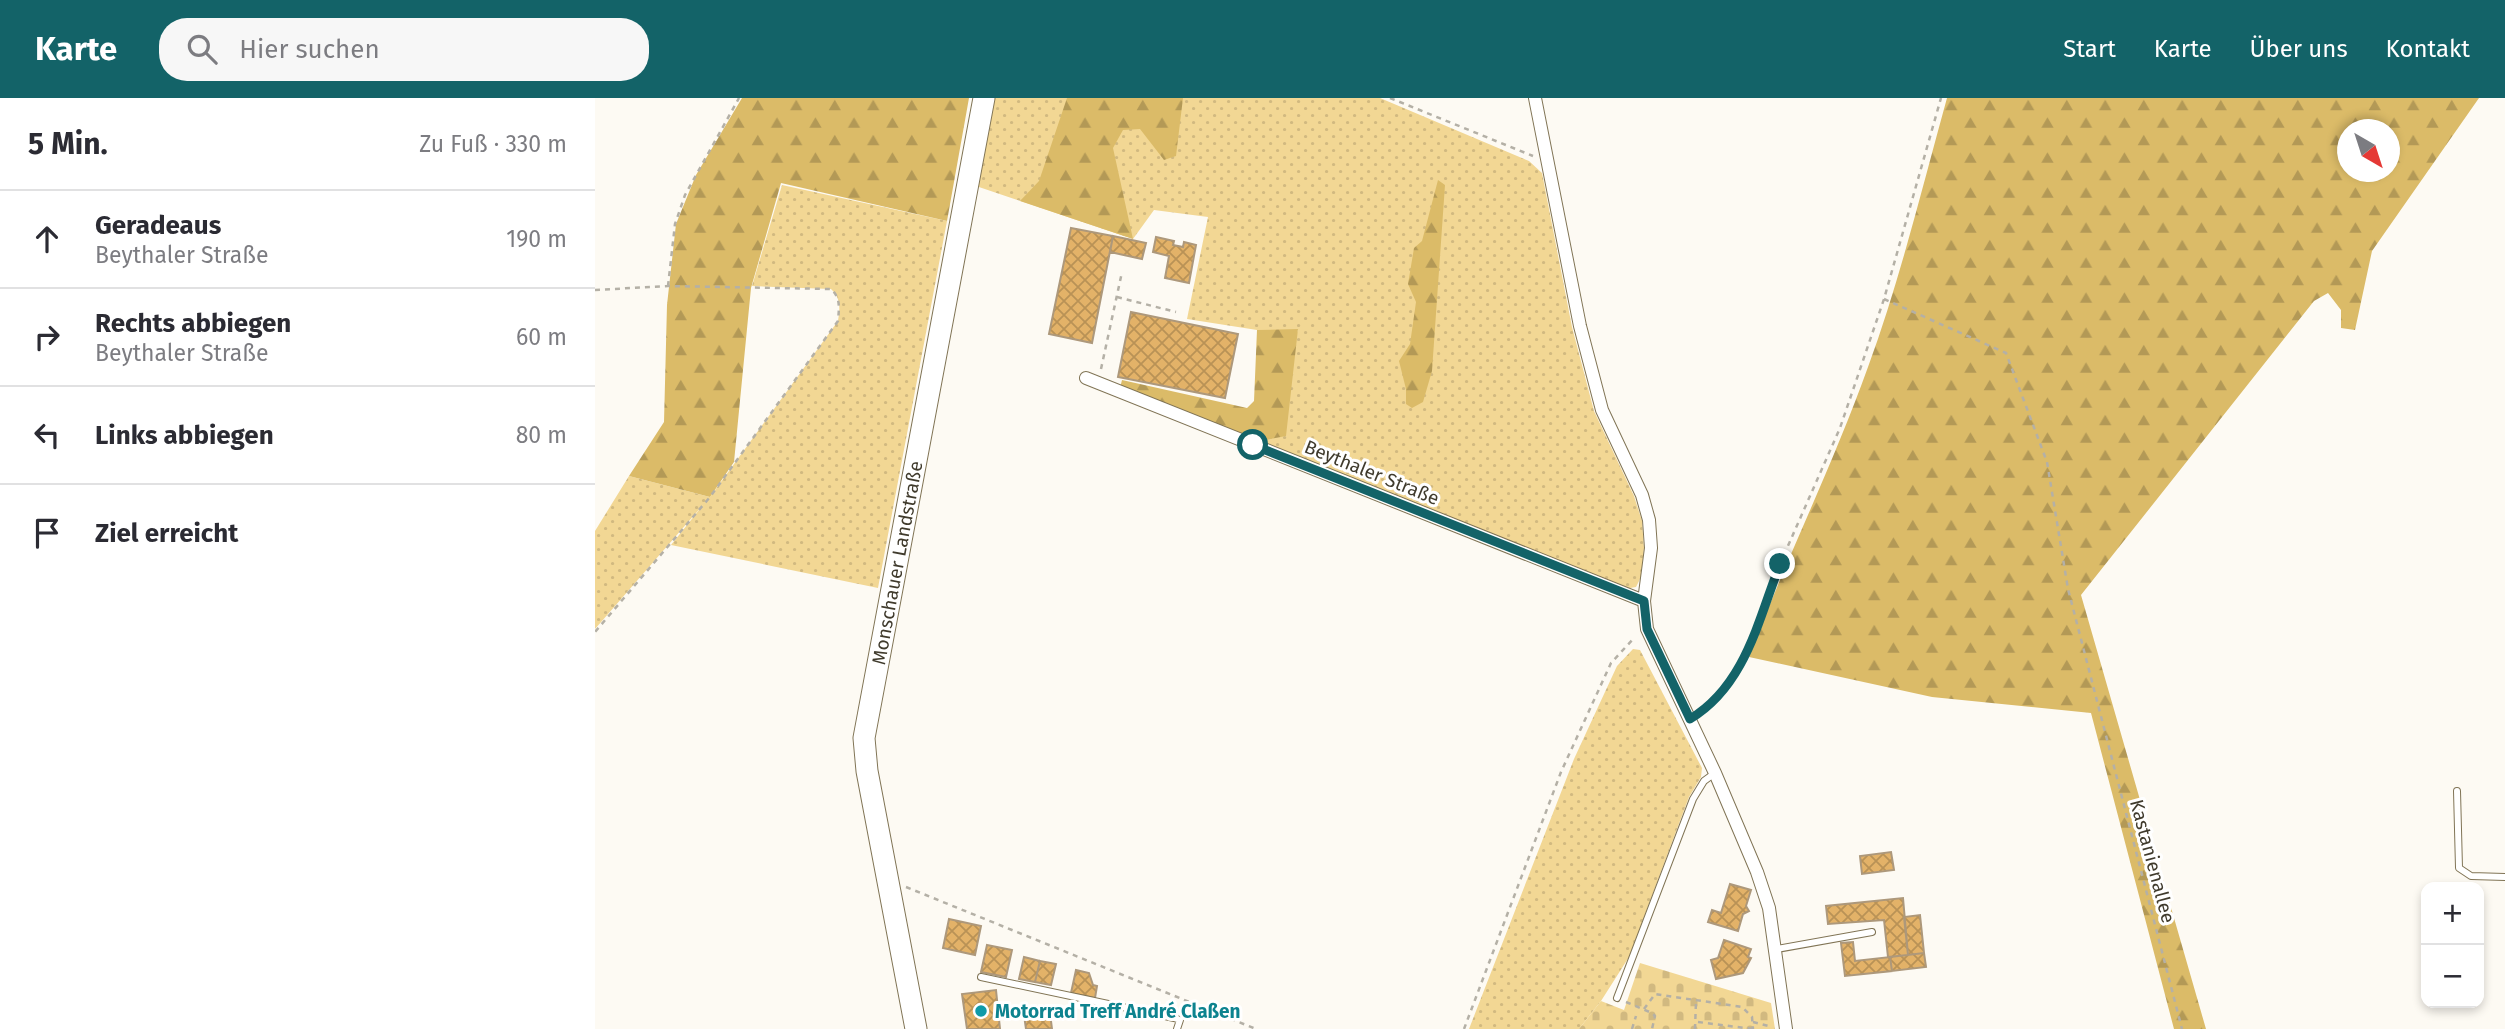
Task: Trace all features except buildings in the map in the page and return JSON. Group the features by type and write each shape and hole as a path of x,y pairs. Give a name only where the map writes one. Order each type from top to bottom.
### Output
{"main road":[{"name":"Monschauer Landstraße","path":"916,1029 867,771 864,738 984,98"}],"street":[{"path":"1535,98 1580,326 1602,410 1641,495 1649,520 1651,548 1644,601 1647,629 1715,774 1757,872 1769,908 1777,949 1786,1029"},
{"name":"Beythaler Straße","path":"1086,378 1644,601"}],"lane":[{"path":"1618,998 1693,799 1704,781 1715,774"},
{"path":"2457,791 2459,868 2471,876 2505,877"},
{"path":"1777,949 1873,932"},
{"path":"981,977 1174,1018 1180,1020 1177,1029"}],"path":[{"path":"667,286 675,224 685,195 739,98"},
{"path":"1390,98 1529,156 1547,156"},
{"path":"1690,719 1725,690 1739,671 1780,564 1840,428 1884,299 1941,98"},
{"path":"1098,383 1122,272"},
{"path":"595,290 667,286 831,289 837,294 839,306 838,321 710,498 595,632"},
{"path":"1117,297 1176,312"},
{"name":"Kastanienallee","path":"1884,299 2006,353 2047,462 2068,589 2182,1029"},
{"path":"1464,1029 1497,935 1561,772 1611,663 1630,640 1647,629"},
{"path":"887,879 1256,1029"},
{"path":"1644,1009 1655,994 1742,1007 1748,1010 1753,1029 1697,1022"},
{"path":"1618,998 1655,1016 1652,1029"},
{"path":"1695,1029 1696,1001"},
{"path":"1632,1029 1636,1016"},
{"path":"1753,1022 1772,1027"}],"green space":[{"path":"742,98 969,98 947,221 781,183 751,288 734,462 710,497 629,476 664,422 667,305 676,224 696,175"},
{"path":"993,98 1380,98 1529,161 1542,173 1572,327 1594,411 1634,496 1642,521 1644,548 1641,577 1636,587 1624,589 1254,442 1298,330 1257,330 1187,319 1208,217 1154,210 1133,239 973,185"},
{"path":"1067,98 1183,98 1176,156 1164,160 1140,129 1123,130 1113,148 1133,239 1020,201 1039,181"},
{"path":"1947,98 2479,98 2372,251 2355,330 2341,328 2341,310 2328,293 2314,301 2081,595 2206,1029 2174,1029 2091,713 1932,697 1749,657 1840,440 1880,334"},
{"path":"1438,180 1445,185 1432,371 1423,402 1412,408 1406,404 1406,389 1399,361 1410,344 1416,302 1408,284 1414,248 1422,241"},
{"path":"782,185 947,221 878,588 671,545 703,505 595,629 595,531 629,476 710,497 838,321 839,304 831,289 752,286"},
{"path":"1298,329 1286,436 1254,442 1120,388 1122,380 1247,408 1254,401 1257,330"},
{"path":"1633,649 1640,650 1702,768 1701,777 1689,797 1629,957 1579,1029 1469,1029 1574,759 1617,666"},
{"path":"1640,963 1771,1003 1775,1029 1579,1029 1601,1001 1624,1010"}],"place":[{"name":"Motorrad Treff André Claßen","path":"981,1011"}],"route":[{"path":"1253,445 1644,601 1647,629 1690,719 1702,712 1725,690 1739,671 1780,564"}]}
